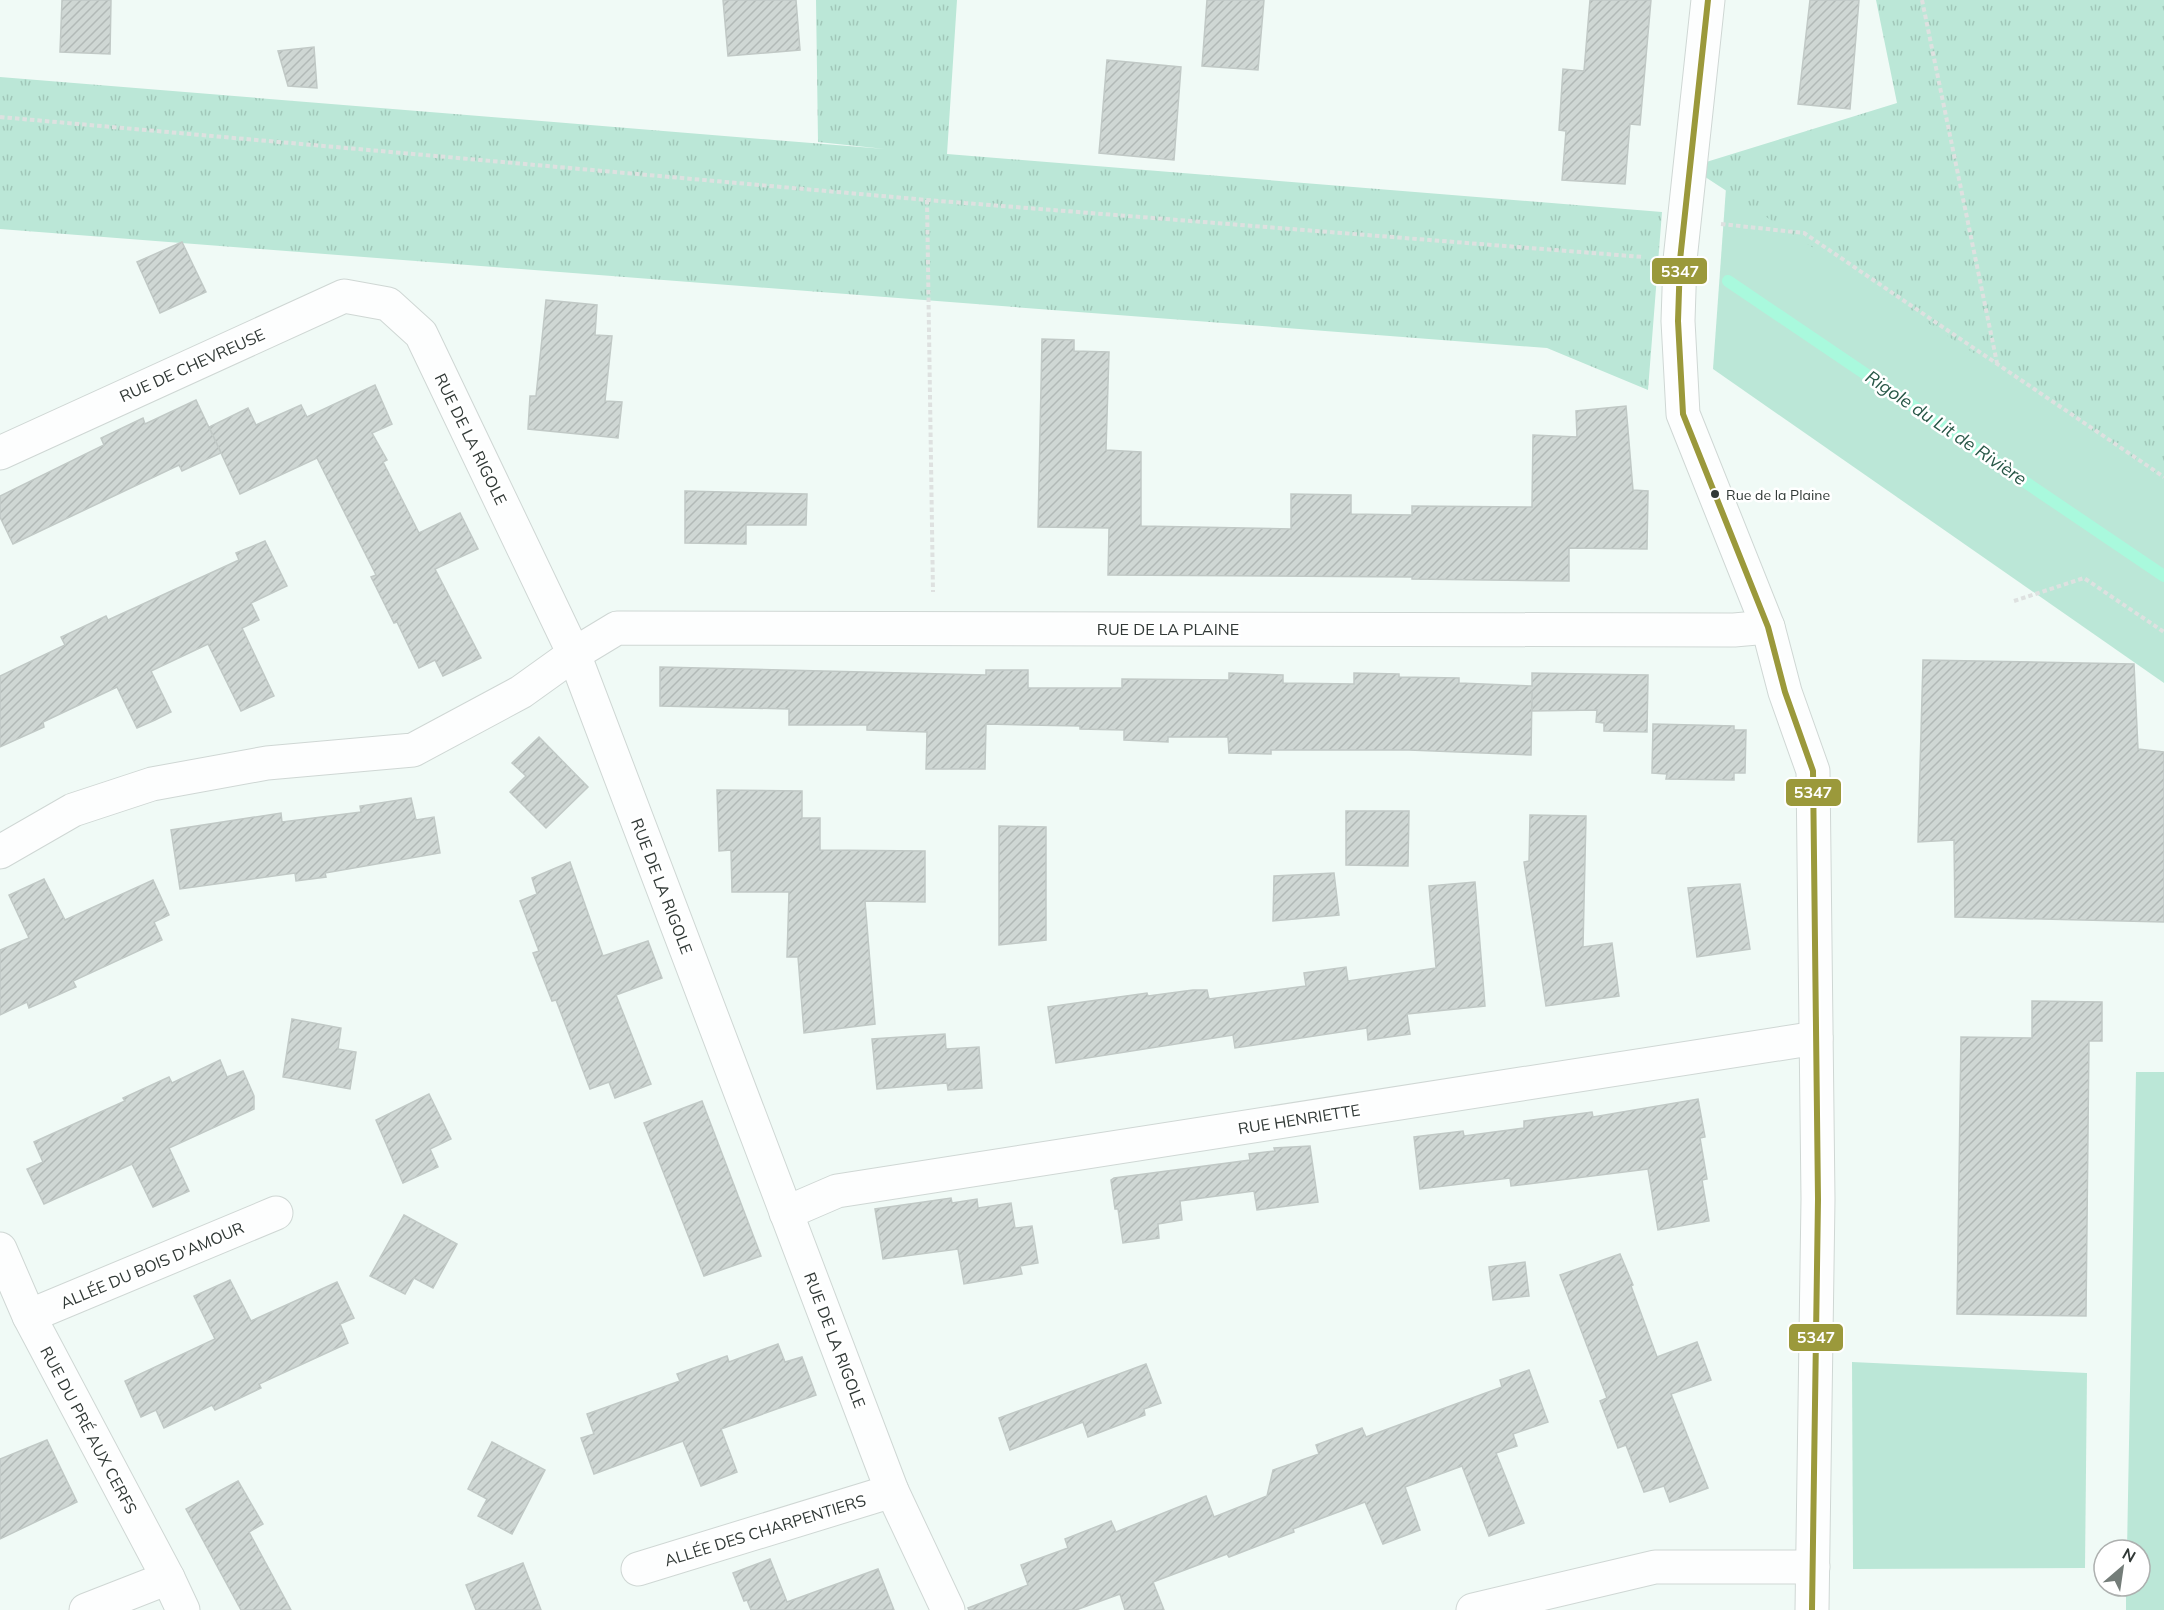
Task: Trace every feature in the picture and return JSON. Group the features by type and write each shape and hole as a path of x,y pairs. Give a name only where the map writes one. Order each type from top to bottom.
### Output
{"street":[{"path":"1708,0 1680,260 1678,321 1683,414 1768,627 1785,692 1813,771 1818,1200 1812,1610"},
{"name":"RUE DE CHEVREUSE","path":"0,453 344,296 388,304"},
{"name":"RUE DE LA RIGOLE","path":"388,304 421,334 574,654 892,1491 948,1610"},
{"name":"RUE DE LA PLAINE","path":"0,852 73,810 152,784 267,763 413,750 521,692 574,654 617,628 1734,630 1768,627"},
{"name":"RUE HENRIETTE","path":"786,1213 837,1191 1816,1038"},
{"name":"ALLÉE DU BOIS D'AMOUR","path":"29,1316 276,1213"},
{"name":"RUE DU PRÉ AUX CERFS","path":"0,1249 29,1316 183,1610"},
{"name":"ALLÉE DES CHARPENTIERS","path":"638,1569 892,1491"},
{"path":"1473,1610 1655,1567 1813,1567"},
{"path":"86,1610 168,1578"}],"path":[{"path":"1922,0 1998,364"},
{"path":"0,117 927,200 1680,260"},
{"path":"927,200 934,629"},
{"path":"1685,221 1804,233 2164,477"},
{"path":"2014,601 2084,578 2164,632"}],"green space":[{"path":"816,0 957,0 947,154 1662,212 1648,390 1547,348 0,229 0,77 885,149 818,142"},
{"path":"1876,0 2164,0 2164,478 1690,167 1897,103"},
{"path":"1726,188 2164,421 2164,683 1713,369"},
{"path":"2136,1072 2164,1072 2164,1610 2126,1610 2126,1598 2152,1598 2152,1538 2127,1538"},
{"path":"1852,1362 2087,1373 2085,1568 1853,1569"}],"building":[{"path":"62,0 111,0 110,54 60,52"},
{"path":"723,0 796,0 800,50 728,56"},
{"path":"1207,0 1264,0 1258,70 1202,66"},
{"path":"1590,0 1651,0 1640,125 1630,124 1625,184 1562,180 1566,131 1559,130 1563,69 1584,71"},
{"path":"1810,0 1859,0 1850,109 1798,104"},
{"path":"314,47 317,88 288,86 278,51"},
{"path":"1107,60 1181,67 1174,160 1099,153"},
{"path":"182,242 206,292 160,313 137,262"},
{"path":"546,300 597,305 595,335 612,336 605,401 622,402 618,438 528,429 530,396 536,396"},
{"path":"1042,339 1074,340 1074,351 1109,352 1106,450 1141,452 1141,526 1291,529 1291,494 1351,495 1351,514 1412,515 1412,506 1532,507 1533,435 1577,437 1576,411 1626,406 1633,490 1648,491 1647,549 1569,548 1569,581 1412,579 1412,577 1108,575 1109,528 1038,527"},
{"path":"375,385 392,424 372,433 387,460 383,462 419,533 460,513 478,549 435,569 481,658 443,676 435,660 419,668 397,622 394,623 371,577 376,575 317,458 240,494 209,427 248,408 256,425 301,405 307,417"},
{"path":"196,400 221,453 182,471 179,465 13,544 0,517 0,496 104,445 101,438 143,418 145,424"},
{"path":"685,491 807,494 806,525 746,525 746,544 685,543"},
{"path":"265,541 287,586 251,603 259,620 242,628 274,696 241,711 208,644 151,671 171,712 155,720 137,728 117,687 43,722 44,727 0,747 0,676 65,645 61,637 106,616 108,620 239,560 236,553"},
{"path":"1923,660 2134,664 2138,749 2164,752 2164,922 1955,917 1954,840 1918,842"},
{"path":"660,667 986,675 986,670 1028,670 1028,688 1122,688 1122,679 1229,680 1229,673 1283,675 1283,683 1354,684 1354,673 1399,674 1399,677 1459,678 1459,683 1532,686 1532,673 1648,675 1647,732 1604,731 1604,723 1596,722 1597,710 1532,711 1532,692 1531,755 1409,750 1271,750 1271,754 1229,753 1228,737 1168,737 1168,742 1124,740 1124,730 1080,729 1080,726 986,724 985,769 926,769 927,732 867,730 867,725 789,725 789,709 660,706"},
{"path":"1653,724 1734,726 1734,730 1746,730 1745,773 1734,773 1734,780 1666,779 1667,774 1652,773"},
{"path":"539,737 588,787 546,828 510,792 526,776 512,763"},
{"path":"717,790 802,791 802,818 820,818 820,850 925,851 925,902 865,901 875,1024 804,1033 798,957 787,957 789,892 732,892 731,850 719,851"},
{"path":"411,798 416,820 434,817 440,853 325,873 326,877 296,881 295,873 180,889 171,830 281,813 282,822 361,812 360,806"},
{"path":"1346,811 1409,811 1408,866 1346,865"},
{"path":"1530,815 1586,816 1583,947 1612,943 1619,996 1546,1006 1524,862 1529,861"},
{"path":"999,826 1046,827 1046,940 999,945"},
{"path":"570,862 603,956 648,941 662,978 616,995 651,1084 615,1098 609,1082 590,1089 556,1000 552,1001 533,953 539,951 520,901 537,894 532,878"},
{"path":"1334,873 1339,915 1273,921 1274,876"},
{"path":"44,879 65,920 153,880 169,915 154,922 162,940 73,981 76,987 29,1008 27,1002 0,1015 0,950 29,938 9,895"},
{"path":"1475,882 1485,1006 1407,1014 1410,1034 1368,1040 1367,1028 1235,1048 1233,1035 1056,1063 1048,1007 1147,993 1148,996 1207,990 1209,999 1306,986 1304,973 1346,967 1348,981 1436,968 1429,886"},
{"path":"1740,884 1750,949 1697,957 1688,888"},
{"path":"2032,1001 2102,1002 2102,1041 2089,1041 2086,1316 1957,1314 1961,1037 2032,1038"},
{"path":"292,1019 341,1028 338,1049 356,1052 350,1089 283,1077"},
{"path":"945,1034 946,1049 979,1047 982,1088 948,1090 947,1083 877,1089 872,1039"},
{"path":"220,1060 227,1077 243,1071 254,1096 254,1109 169,1148 189,1191 153,1207 132,1164 44,1204 27,1169 43,1162 34,1142 125,1101 123,1098 169,1077 172,1083"},
{"path":"429,1094 451,1139 430,1149 438,1167 403,1183 376,1120"},
{"path":"1698,1099 1705,1137 1700,1138 1707,1179 1702,1180 1709,1221 1658,1230 1648,1169 1511,1186 1510,1178 1420,1189 1414,1137 1463,1131 1464,1136 1524,1128 1524,1121 1592,1112 1593,1117"},
{"path":"702,1101 761,1256 704,1276 644,1123"},
{"path":"1310,1146 1318,1202 1257,1210 1254,1191 1180,1201 1182,1220 1158,1224 1159,1238 1123,1243 1118,1209 1115,1209 1111,1180 1114,1178 1250,1160 1249,1154 1275,1151 1274,1148"},
{"path":"951,1198 952,1203 977,1199 978,1208 1011,1203 1015,1228 1032,1226 1038,1263 1020,1266 1022,1274 964,1284 958,1249 883,1259 875,1209"},
{"path":"404,1215 457,1244 433,1288 414,1278 405,1294 370,1276"},
{"path":"1620,1254 1657,1357 1697,1342 1711,1380 1671,1394 1708,1488 1670,1502 1664,1486 1644,1492 1626,1445 1618,1448 1600,1401 1607,1398 1560,1275"},
{"path":"1525,1262 1529,1296 1493,1300 1489,1267"},
{"path":"230,1280 251,1321 337,1282 354,1318 340,1324 348,1343 259,1384 261,1388 215,1410 212,1405 164,1428 156,1410 141,1417 125,1381 215,1339 194,1296"},
{"path":"778,1344 785,1362 802,1357 816,1395 721,1429 737,1472 701,1486 683,1441 594,1474 581,1438 594,1434 587,1414 680,1381 677,1374 727,1356 729,1362"},
{"path":"1146,1364 1161,1403 1144,1409 1145,1415 1088,1437 1083,1422 1010,1450 999,1418"},
{"path":"1529,1370 1548,1422 1513,1434 1517,1446 1496,1453 1524,1523 1489,1536 1462,1466 1405,1487 1420,1530 1383,1544 1365,1502 1293,1529 1294,1532 1229,1557 1227,1554 1153,1582 1164,1610 1125,1610 1120,1594 1076,1610 969,1610 968,1608 1028,1585 1021,1565 1068,1548 1065,1539 1111,1521 1116,1532 1206,1496 1214,1517 1267,1496 1273,1470 1319,1454 1316,1445 1362,1428 1366,1437 1502,1387 1500,1380"},
{"path":"47,1440 77,1502 0,1539 0,1459"},
{"path":"492,1442 545,1470 512,1534 478,1516 487,1499 468,1489"},
{"path":"238,1481 263,1524 249,1532 291,1610 241,1610 186,1509"},
{"path":"770,1559 787,1602 878,1569 894,1610 751,1610 747,1600 744,1601 733,1573"},
{"path":"523,1563 541,1610 476,1610 466,1585"}],"waterway":[{"name":"Rigole du Lit de Rivière","path":"1728,281 2164,576"}],"transit line":[{"name":"5347","path":"1708,0 1680,260 1678,321 1683,414 1768,627 1785,692 1813,771 1818,1199 1812,1610"}],"place":[{"name":"Rue de la Plaine","path":"1715,494"}]}
